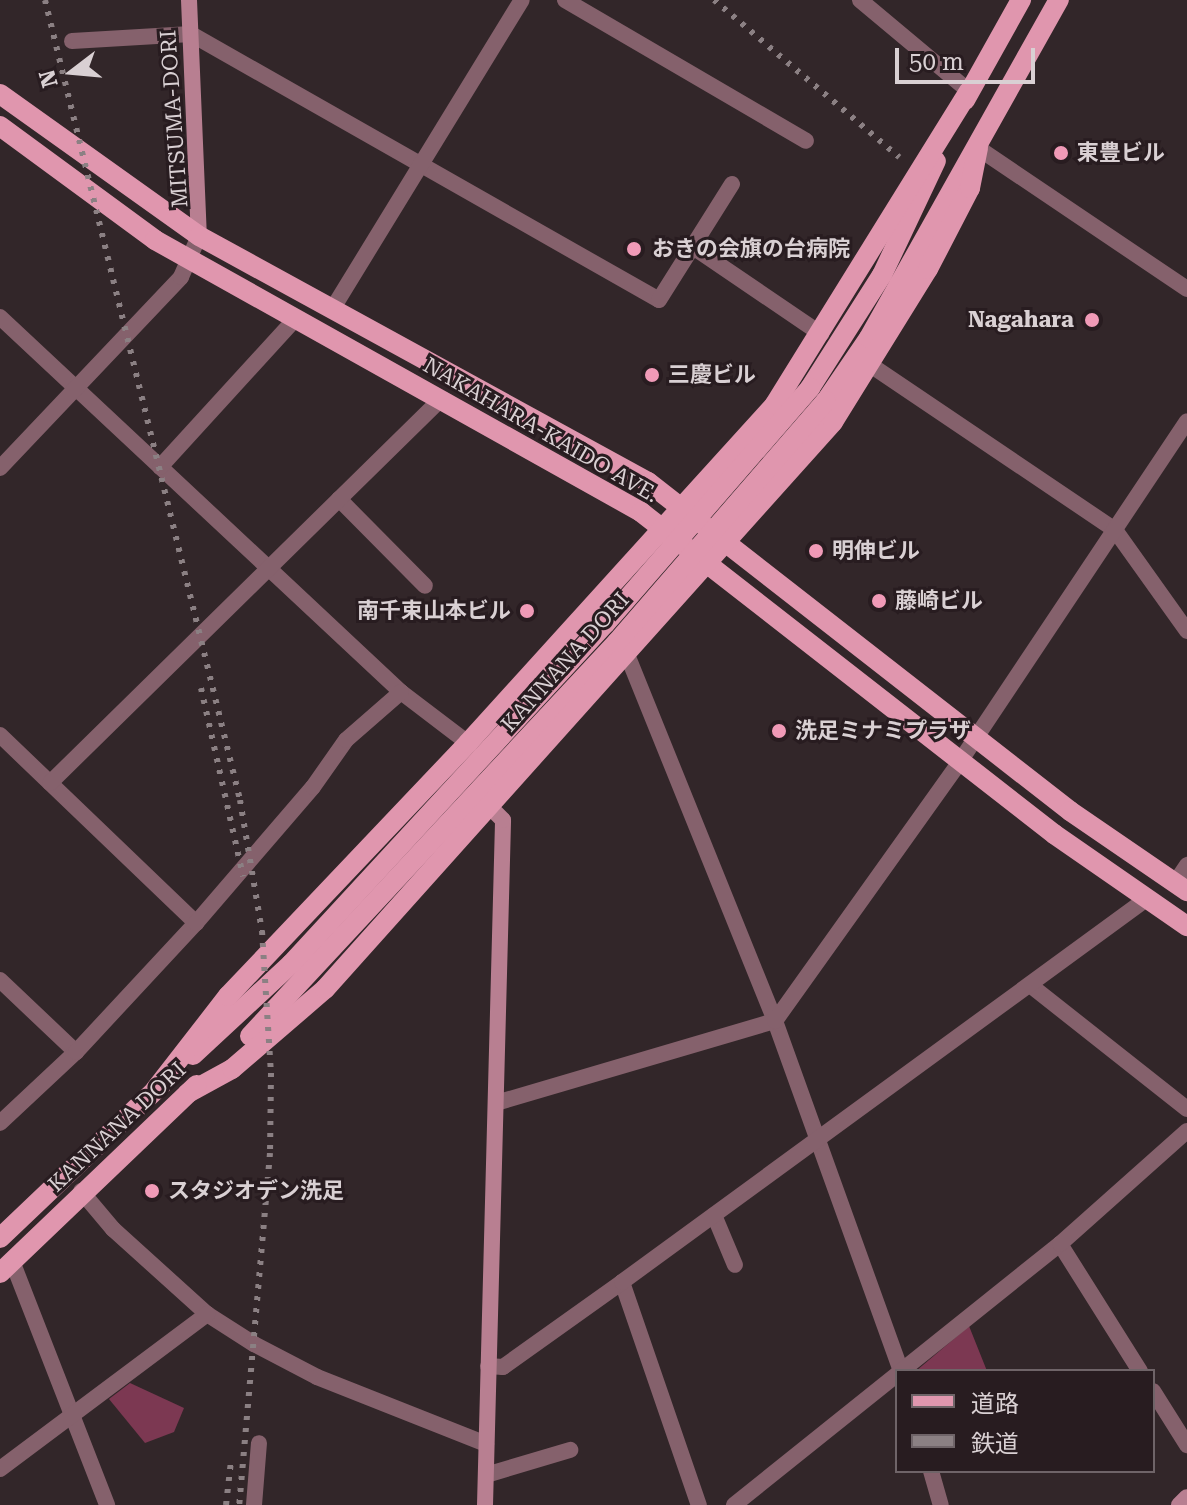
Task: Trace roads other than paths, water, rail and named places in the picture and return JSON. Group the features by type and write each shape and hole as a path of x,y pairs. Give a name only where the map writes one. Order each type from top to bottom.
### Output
{"main road":[{"name":"KANNANA DORI","path":"818,394 882,275 969,91 1021,0"},
{"name":"KANNANA DORI","path":"6,1267 81,1191 272,1016 616,639 818,394 869,338 1059,0"},
{"path":"155,1090 228,996 468,743 775,404 821,334 870,245 969,91"},
{"name":"NAKAHARA-KAIDO AVE.","path":"0,94 199,236 648,482 1091,826 1181,887"},
{"name":"NAKAHARA-KAIDO AVE.","path":"2,133 124,220 191,260 623,501 709,563 1145,900 1187,926"},
{"path":"188,1093 232,1069 325,989 491,808 616,639 709,563 833,422 872,366 970,188 978,148"},
{"name":"KANNANA DORI","path":"3,1229 291,964 616,639"}],"street":[{"path":"333,308 522,0"},
{"path":"565,0 806,141"},
{"path":"860,0 969,91"},
{"name":"MITSUMA-DORI","path":"193,4 191,34 199,236"},
{"path":"72,41 191,34 420,167 659,300 732,184"},
{"path":"978,148 1187,289"},
{"path":"0,468 191,260 199,236"},
{"path":"693,247 821,334"},
{"path":"0,317 401,692 468,743"},
{"path":"160,467 294,320"},
{"path":"872,366 1115,530 1186,628"},
{"path":"50,783 440,400"},
{"path":"496,1103 775,1021 961,760 1187,421"},
{"path":"339,499 425,586"},
{"path":"616,639 775,1021 901,1369"},
{"path":"0,1123 76,1052 196,923 313,787 346,740 401,692"},
{"path":"0,735 196,923"},
{"path":"485,1505 503,820 491,808"},
{"path":"1181,887 1187,865"},
{"path":"488,1366 503,1367 1145,900"},
{"path":"0,980 76,1052"},
{"path":"1030,985 1187,1109"},
{"path":"902,1369 1060,1244 1187,1131"},
{"path":"81,1191 113,1229 207,1314 305,1371 486,1444"},
{"path":"714,1215 735,1265"},
{"path":"1060,1244 1139,1369"},
{"path":"6,1267 73,1415 107,1505"},
{"path":"622,1282 699,1505"},
{"path":"0,1469 207,1314"},
{"path":"734,1505 895,1375"},
{"path":"1155,1394 1187,1445"},
{"path":"254,1505 259,1443"},
{"path":"486,1475 570,1450"},
{"path":"932,1473 941,1505"},
{"path":"1179,1505 1187,1497"}],"railway":[{"path":"45,0 240,800 262,931 271,1073 270,1153 239,1505"},
{"path":"714,0 899,157"},
{"path":"201,688 243,876"},
{"path":"226,1505 231,1461"}],"place":[{"name":"東豊ビル","path":"1061,153"},
{"name":"おきの会旗の台病院","path":"634,249"},
{"name":"Nagahara","path":"1092,320"},
{"name":"三慶ビル","path":"652,375"},
{"name":"明伸ビル","path":"816,551"},
{"name":"藤崎ビル","path":"879,601"},
{"name":"南千束山本ビル","path":"527,611"},
{"name":"洗足ミナミプラザ","path":"779,731"},
{"name":"スタジオデン洗足","path":"152,1191"}]}
